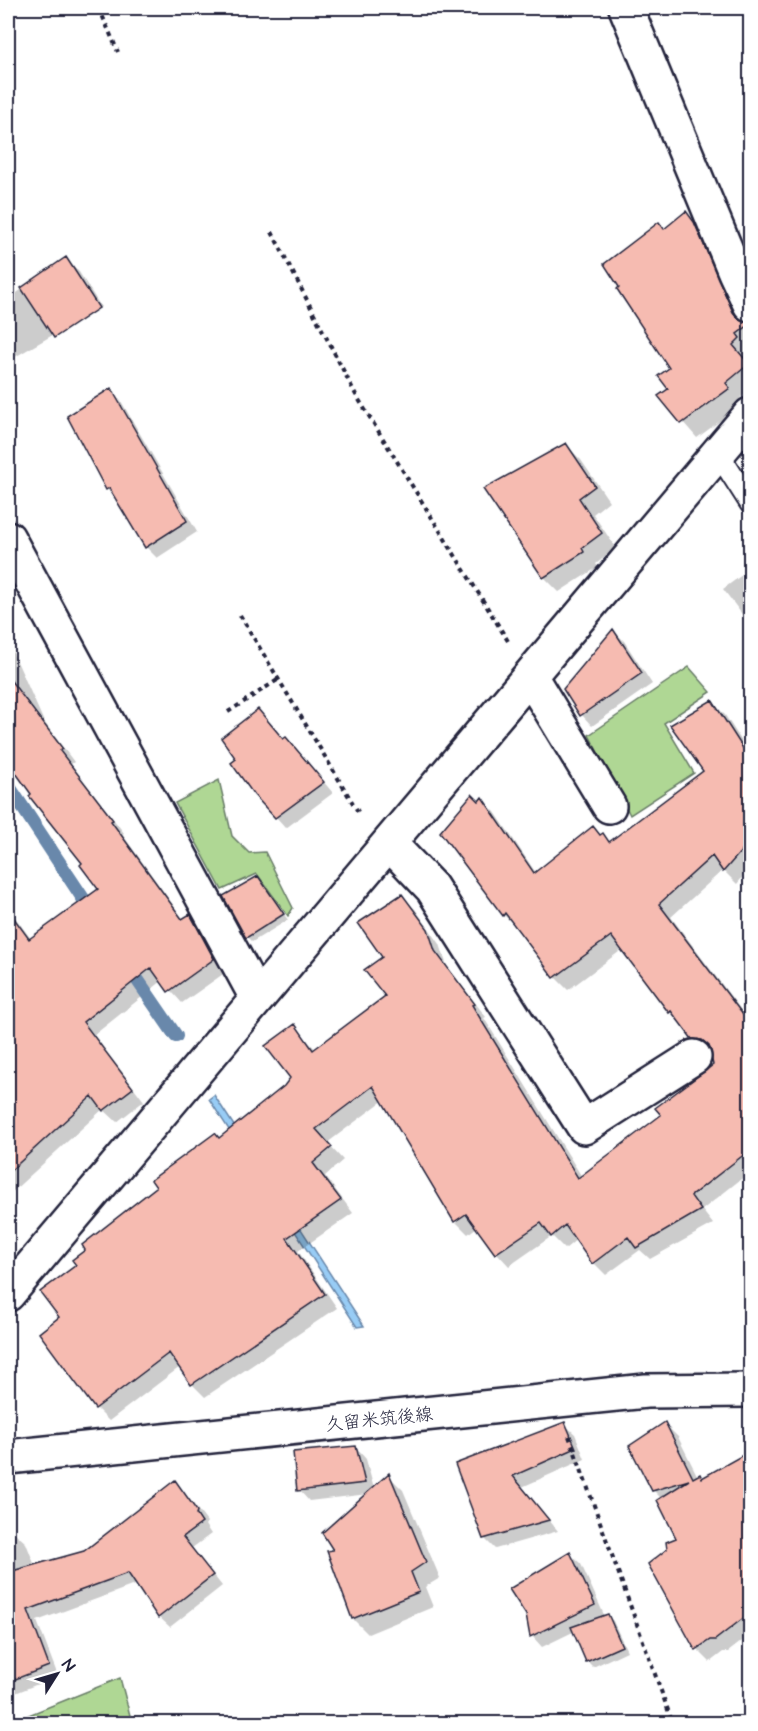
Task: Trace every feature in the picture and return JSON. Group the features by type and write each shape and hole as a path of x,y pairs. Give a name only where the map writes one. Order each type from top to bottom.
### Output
{"street":[{"path":"626,8 750,304"},
{"path":"8,1294 750,415"},
{"path":"8,538 257,998"},
{"path":"530,676 609,806"},
{"path":"385,847 432,888 584,1127 694,1057"},
{"name":"久留米筑後線","path":"8,1457 646,1391 750,1390"}],"lane":[{"path":"718,453 750,503"}],"path":[{"path":"99,8 118,52"},
{"path":"272,232 356,395 512,648"},
{"path":"240,615 385,847"},
{"path":"228,712 279,679"},
{"path":"556,1401 673,1724"}],"green space":[{"path":"689,667 711,692 664,723 694,773 630,815 589,735"},
{"path":"219,780 232,836 249,853 265,852 293,908 288,916 257,874 222,890 175,803"},
{"path":"120,1678 132,1723 9,1723"}],"water":[{"path":"214,1095 364,1326 357,1327 209,1099"}],"building":[{"path":"686,211 694,222 733,312 749,325 737,334 740,338 733,345 749,364 726,383 730,388 681,424 658,396 668,389 658,376 669,368 617,289 619,287 604,264 659,222 664,229"},
{"path":"66,257 99,308 54,338 21,288"},
{"path":"111,388 187,521 145,548 109,488 106,490 67,416"},
{"path":"566,443 595,486 579,498 602,533 582,548 584,552 543,578 483,489"},
{"path":"613,629 642,673 580,716 563,689"},
{"path":"8,677 63,749 60,751 113,820 111,821 182,919 190,914 214,959 168,992 151,968 83,1022 133,1088 103,1111 92,1096 8,1173 8,910 29,939 98,889 80,865 82,863 29,796 31,794 8,762"},
{"path":"712,700 750,759 750,841 723,872 712,856 659,904 750,1024 750,1150 691,1196 701,1210 636,1248 628,1237 592,1264 565,1225 551,1237 541,1223 495,1254 466,1214 454,1222 373,1086 316,1129 332,1147 313,1163 341,1200 287,1238 325,1294 191,1385 169,1353 95,1409 39,1333 59,1317 40,1292 76,1265 72,1260 85,1250 82,1245 156,1187 151,1180 215,1133 219,1138 284,1086 290,1078 265,1046 295,1024 313,1050 385,996 364,970 382,957 358,923 402,894 428,929 435,951 475,1004 472,1005 578,1178 661,1115 655,1108 713,1065 709,1046 702,1040 692,1039 671,1011 669,1013 611,936 554,978 505,913 503,916 440,832 472,794 479,801 482,797 534,873 593,826 600,835 603,833 609,842 703,771 670,725"},
{"path":"258,709 283,739 286,737 324,782 275,818 254,795 231,763 236,759 221,738"},
{"path":"258,876 284,914 246,938 223,896"},
{"path":"565,1422 576,1448 513,1476 549,1520 483,1539 455,1464"},
{"path":"665,1422 693,1478 700,1474 702,1478 750,1451 750,1613 715,1640 710,1640 695,1650 648,1564 667,1549 666,1542 676,1538 657,1500 689,1480 652,1491 629,1446"},
{"path":"356,1446 365,1483 297,1491 293,1452"},
{"path":"389,1473 426,1562 411,1572 419,1592 352,1619 327,1551 333,1550 322,1533"},
{"path":"175,1480 197,1511 196,1514 202,1523 183,1537 213,1575 158,1618 128,1573 28,1610 49,1666 8,1682 8,1566 12,1571 84,1551"},
{"path":"570,1552 595,1605 530,1637 526,1615 509,1589"},
{"path":"608,1614 622,1646 586,1662 571,1627"}],"waterway":[{"path":"8,785 94,915"},
{"path":"128,966 176,1036"}]}
